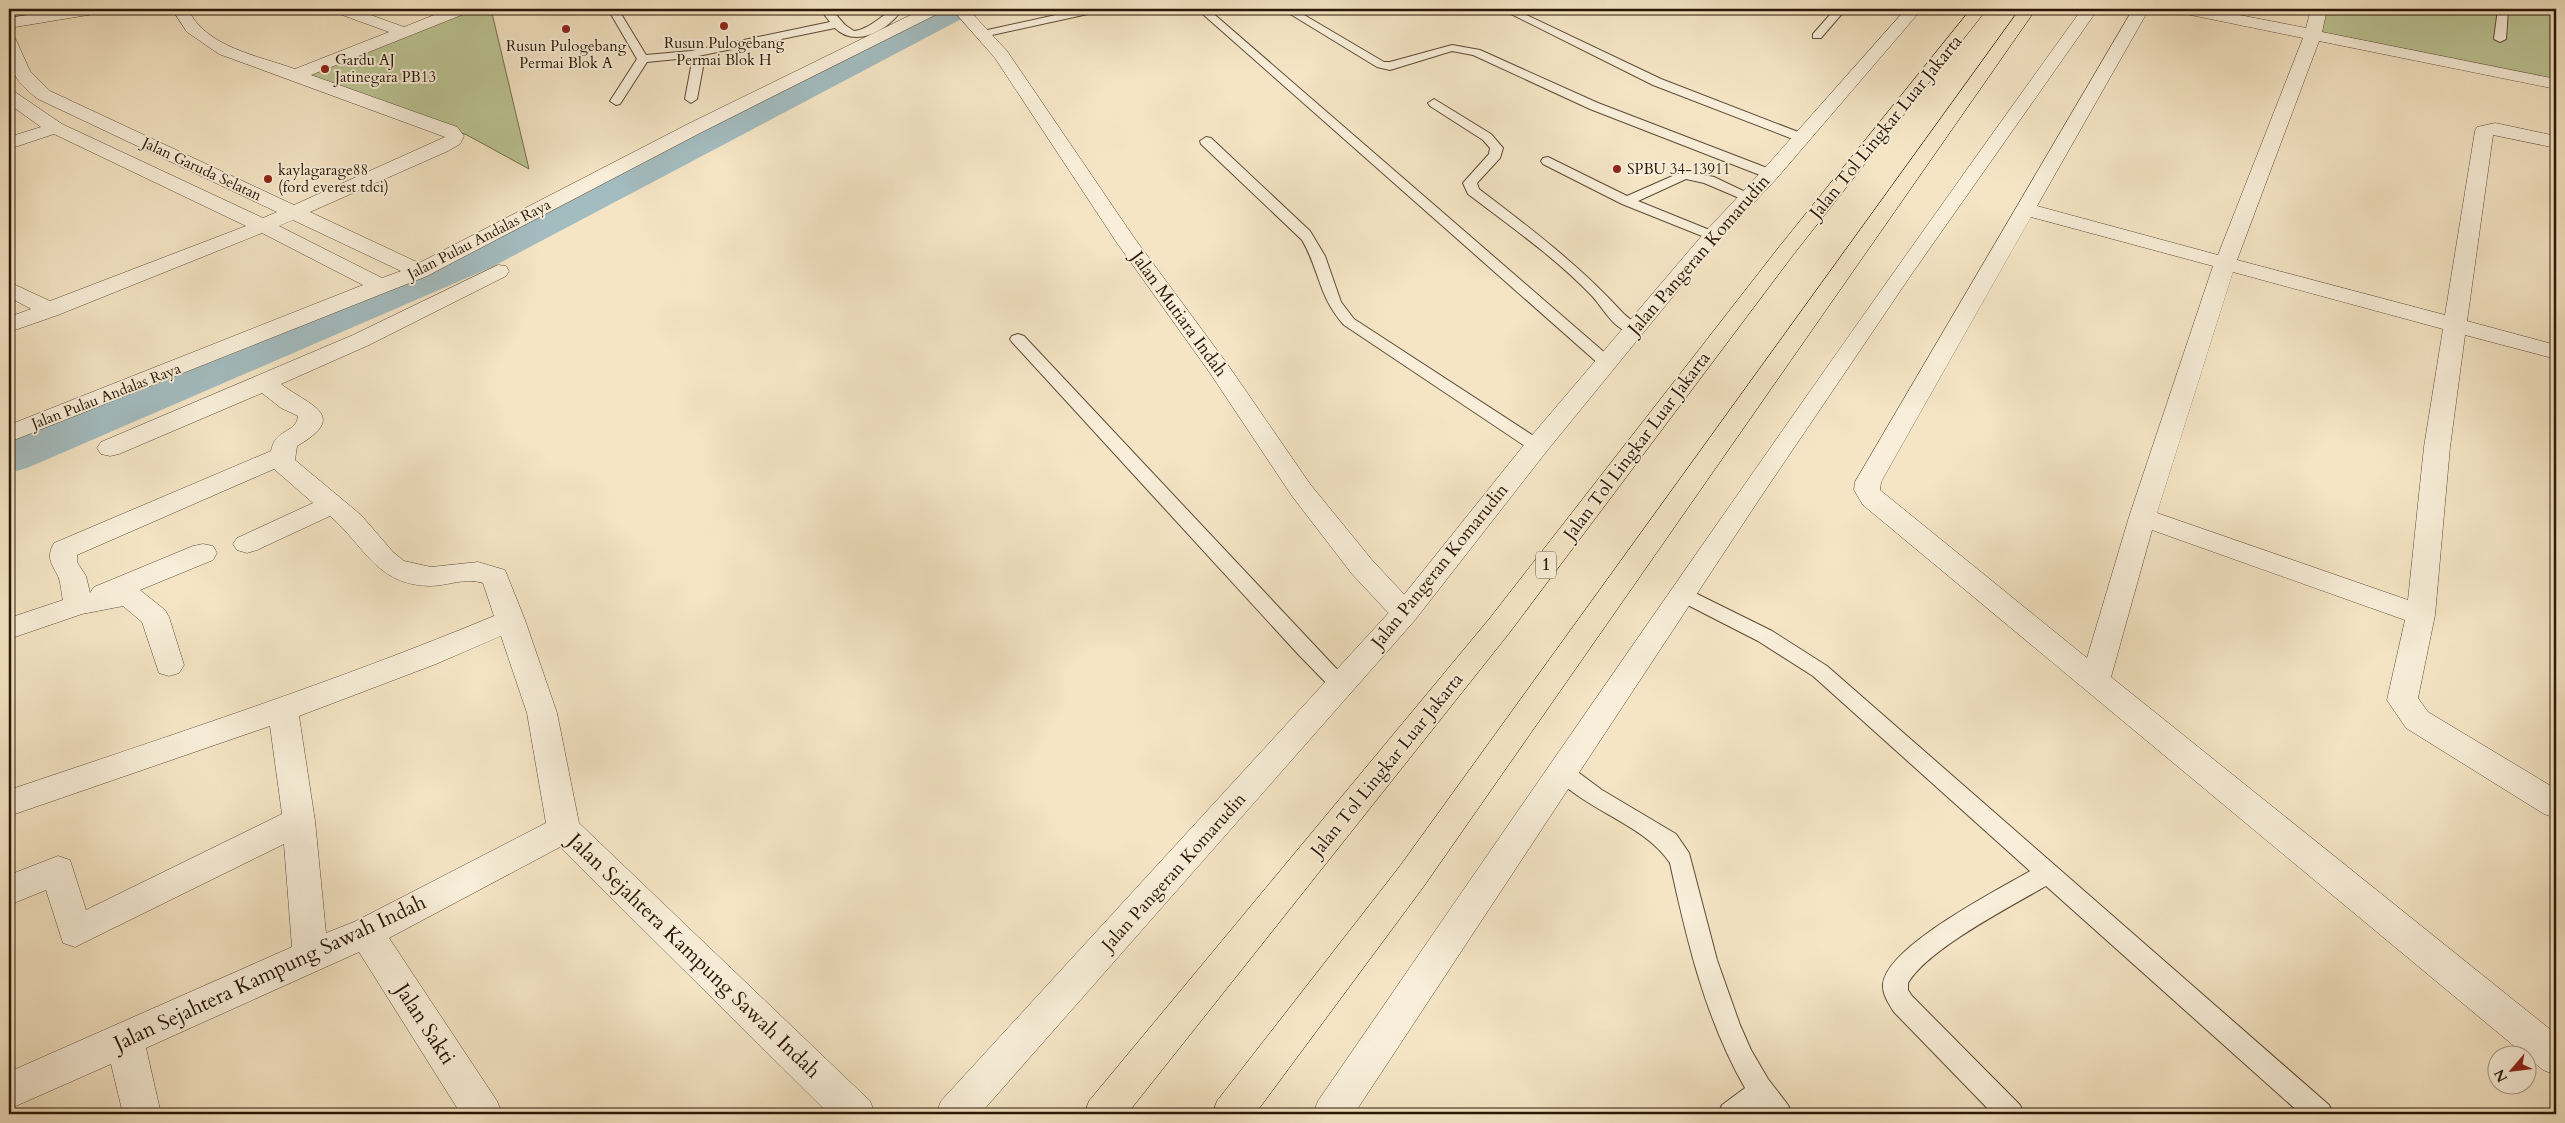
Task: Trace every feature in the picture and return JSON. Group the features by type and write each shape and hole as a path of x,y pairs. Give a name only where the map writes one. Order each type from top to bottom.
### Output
{"highway":[{"name":"Jalan Tol Lingkar Luar Jakarta","path":"1103,1114 1500,625 1786,251 1979,9"},
{"path":"1231,1114 1418,868 2028,9"}],"street":[{"path":"9,23 94,9"},
{"path":"9,325 263,226 441,148 453,140 455,136 450,131 292,76 213,44 195,32 186,22 180,9"},
{"path":"340,9 403,32"},
{"path":"292,76 462,9"},
{"name":"Jalan Pulau Andalas Raya","path":"9,434 383,287 419,271 686,132 935,9"},
{"name":"Jalan Mutiara Indah","path":"960,9 1000,55 1127,243 1220,370 1301,490 1357,560 1405,613"},
{"name":"Jalan Pangeran Komarudin","path":"955,1114 1405,613 1537,446 1712,236 1770,174 1914,9"},
{"path":"1332,1114 1682,594 1902,273 2090,9"},
{"path":"2141,9 1868,482 1867,490 1872,499 2556,1056"},
{"path":"2186,9 2556,84"},
{"path":"2095,681 2142,517 2225,263 2313,34 2319,9"},
{"name":"Jalan Garuda Selatan","path":"9,42 16,65 32,86 44,95 419,271"},
{"name":"Jalan Garuda Selatan","path":"9,96 55,128 263,226 383,287"},
{"path":"9,143 55,128"},
{"path":"2556,142 2495,130 2484,131 2437,447 2421,615 2402,700 2417,720 2556,805"},
{"path":"2024,209 2556,352"},
{"path":"110,448 362,340 498,271"},
{"path":"9,288 50,310"},
{"path":"264,383 290,403 310,413 311,420 308,427 286,442 282,462 361,531 385,560 398,570 435,576 467,570 481,571 495,577 542,713 564,829"},
{"path":"78,605 72,576 63,563 64,550 282,456"},
{"path":"247,544 332,504"},
{"path":"2142,517 2421,615"},
{"path":"9,629 78,605 202,553"},
{"path":"78,605 128,595 155,617 169,665"},
{"path":"9,804 283,710 426,656 511,620"},
{"path":"283,710 299,821 310,956"},
{"path":"9,890 58,870 75,932 299,821"},
{"name":"Jalan Sejahtera Kampung Sawah Indah","path":"9,1091 310,956 366,933 564,829 856,1114"},
{"name":"Jalan Sakti","path":"366,933 483,1114"},
{"path":"125,1040 142,1114"}],"lane":[{"path":"613,9 643,59"},
{"path":"825,9 845,32 855,35 889,20 896,11"},
{"path":"978,29 1097,9"},
{"path":"1202,9 1606,362"},
{"path":"1287,9 1381,65 1390,66 1452,48 1476,52 1594,106 1770,174"},
{"path":"1506,9 1658,82 1802,138"},
{"path":"1817,36 1841,9"},
{"path":"2500,39 2503,9"},
{"path":"643,59 691,54 837,24"},
{"path":"691,54 697,67 691,99"},
{"path":"616,101 643,59"},
{"path":"1434,103 1487,137 1498,148 1495,155 1470,183 1473,191 1549,250 1604,299 1619,321 1634,329"},
{"path":"1206,141 1295,224 1312,244 1320,264 1326,288 1336,309 1350,322 1537,446"},
{"path":"1548,161 1627,201 1712,236"},
{"path":"1627,201 1684,176 1694,176 1714,182 1749,197"},
{"path":"1018,339 1341,686"},
{"path":"1682,594 1765,636 1820,671 2320,1114"},
{"path":"1563,773 1602,801 1668,842 1681,860 1726,1027 1760,1093 1779,1114"},
{"path":"2011,1114 1903,1004 1895,991 1896,978 1925,946 2049,872"},
{"path":"1731,1114 1760,1093"}],"green space":[{"path":"467,9 491,9 529,169 467,135 309,75"},
{"path":"2319,9 2556,9 2556,84 2313,34"}],"waterway":[{"path":"9,457 477,258 956,9"}],"place":[{"name":"Rusun Pulogebang Permai Blok H","path":"724,26"},
{"name":"Rusun Pulogebang Permai Blok A","path":"566,29"},
{"name":"Gardu AJ Jatinegara PB13","path":"325,69"},
{"name":"SPBU 34-13911","path":"1617,169"},
{"name":"kaylagarage88 (ford everest tdci)","path":"268,179"}]}
